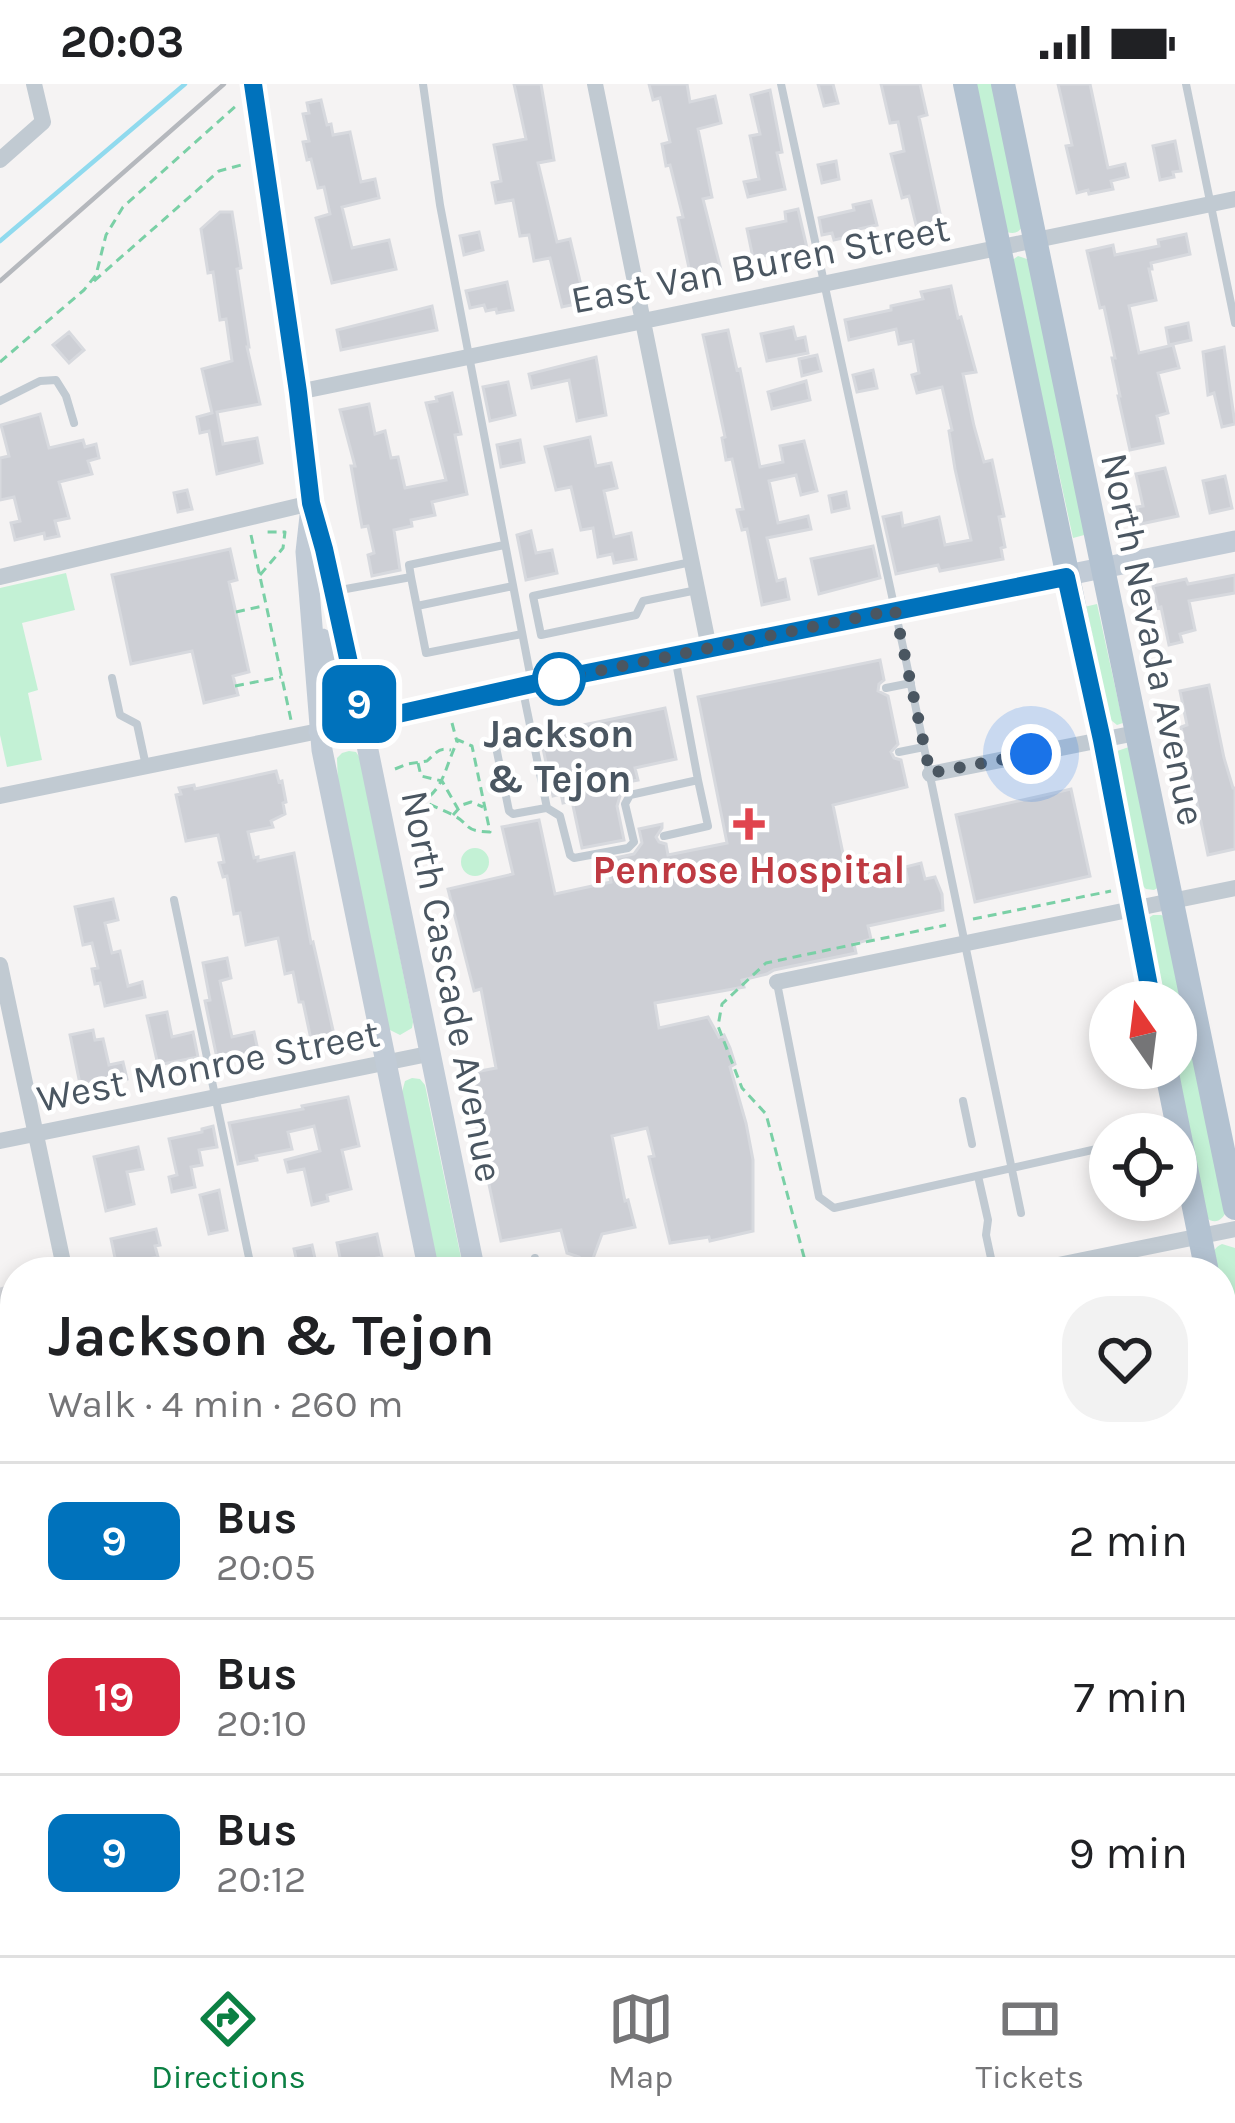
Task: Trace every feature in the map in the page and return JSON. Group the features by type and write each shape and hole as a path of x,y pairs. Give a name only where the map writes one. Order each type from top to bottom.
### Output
{"main road":[{"name":"North Nevada Avenue","path":"965,84 1148,981"},
{"name":"North Nevada Avenue","path":"1004,84 1235,1208"},
{"name":"North Cascade Avenue","path":"250,90 311,503 362,722 472,1257"},
{"name":"North Cascade Avenue","path":"311,503 306,552 319,730 426,1257"},
{"path":"319,730 1235,542"},
{"path":"309,591 337,693 348,712 362,722"},
{"path":"1170,1089 1205,1257"}],"street":[{"path":"0,160 43,122 34,84"},
{"path":"596,84 709,648"},
{"name":"East Van Buren Street","path":"298,392 1235,199"},
{"path":"0,577 311,503"},
{"path":"0,796 319,730"},
{"path":"930,773 1136,733"},
{"path":"777,982 1235,888"},
{"path":"0,965 62,1257"},
{"name":"West Monroe Street","path":"0,1141 428,1054"},
{"path":"1101,1257 1235,1229"}],"lane":[{"path":"423,84 440,205 522,634 532,736 547,808"},
{"path":"781,84 1021,1213"},
{"path":"1186,84 1235,323"},
{"path":"0,401 40,381 56,380 67,396 74,423"},
{"path":"504,545 409,565 426,653 522,634"},
{"path":"692,562 533,596 541,635 636,615 643,601 698,590"},
{"path":"334,591 411,577"},
{"path":"417,606 512,586"},
{"path":"664,836 708,826 675,655"},
{"path":"112,678 120,715 137,724 146,766"},
{"path":"886,688 911,683"},
{"path":"532,736 496,747 509,811 547,808 560,816 574,858 628,848 637,842 625,804 630,795 698,780"},
{"path":"899,752 924,747"},
{"path":"174,900 249,1257"},
{"path":"777,982 819,1198 834,1208 1089,1151"},
{"path":"963,1101 972,1144"},
{"path":"978,1176 991,1257"}],"path":[{"path":"84,290 96,275 106,235 123,207 250,90"},
{"path":"0,362 219,171 242,163 263,166"},
{"path":"250,531 291,722"},
{"path":"260,575 284,548 286,532"},
{"path":"236,612 266,606"},
{"path":"276,648 289,645"},
{"path":"236,686 282,676"},
{"path":"404,810 439,788 457,742 452,721"},
{"path":"424,801 453,815 471,831 490,832 472,746 457,742"},
{"path":"395,769 428,761 444,748 453,750"},
{"path":"418,763 421,776 442,781 458,809"},
{"path":"453,815 471,802 485,807"},
{"path":"804,1257 766,1114 742,1088 718,1025 722,1004 766,963 1114,890"}],"green space":[{"path":"972,84 996,84 1024,224 1015,233 1007,232"},
{"path":"1018,256 1033,261 1088,534 1073,538 1055,455 1040,414 1011,261"},
{"path":"66,573 75,610 22,623 38,690 28,693 42,760 7,767 0,735 0,588"},
{"path":"1097,604 1123,723 1117,725 1107,717 1084,607"},
{"path":"1129,747 1161,886 1154,890 1140,883 1115,758 1117,751"},
{"path":"349,751 360,758 413,1022 400,1035 388,1029 338,785 337,758"},
{"path":"475,848 485,852 489,862 485,872 475,876 465,872 461,862 465,852"},
{"path":"1153,915 1168,918 1181,981 1157,981 1147,919"},
{"path":"1197,1062 1227,1210 1218,1221 1205,1217 1197,1176 1197,1113 1185,1113 1180,1089 1197,1089"},
{"path":"420,1079 425,1085 461,1257 435,1257 402,1092 405,1081"},
{"path":"1222,1244 1235,1248 1235,1257 1213,1257"}],"building":[{"path":"514,84 541,84 554,160 538,163 557,242 570,239 585,302 562,307 550,258 534,261 529,235 520,236 513,200 496,203 492,183 501,181 494,145 526,139"},
{"path":"649,84 687,84 690,102 715,96 721,123 698,129 712,197 703,199 721,270 691,277 678,218 683,217 662,144 670,142 660,98 653,100"},
{"path":"818,84 833,84 838,103 824,106"},
{"path":"881,84 920,84 927,115 919,117 943,227 918,233 909,196 902,198 891,154 904,151 898,122 890,123"},
{"path":"1058,84 1090,84 1108,168 1125,164 1128,177 1111,181 1113,189 1077,193"},
{"path":"770,90 785,189 748,197 744,182 759,179 750,136 760,134 751,95"},
{"path":"321,100 333,135 350,132 361,182 375,179 379,198 342,207 352,248 389,240 396,269 332,283 316,218 330,214 324,187 318,188 303,142 309,141 303,114 309,113 307,103"},
{"path":"1175,141 1181,171 1160,180 1153,146"},
{"path":"836,161 839,179 822,183 818,165"},
{"path":"871,201 877,225 834,240 832,233 822,235 819,218"},
{"path":"798,209 807,248 753,258 747,229 786,221 785,212"},
{"path":"220,212 232,212 247,347 260,404 217,412 223,444 257,438 262,463 217,474 209,431 200,433 197,417 212,413 202,369 232,361 226,319 220,320 201,229"},
{"path":"479,232 483,250 464,255 460,236"},
{"path":"1186,234 1190,254 1151,263 1156,300 1129,306 1139,353 1173,345 1179,368 1158,373 1168,413 1157,416 1163,443 1130,450 1104,307 1100,308 1087,251 1113,245 1115,255 1159,246 1158,240"},
{"path":"507,282 513,310 497,313 496,309 486,311 484,305 470,308 466,291"},
{"path":"951,286 976,372 963,374 974,426 984,462 992,460 1004,516 999,517 1003,559 896,574 883,517 901,513 903,526 939,517 945,545 971,540 955,469 952,430 942,387 917,393 912,375 919,373 913,341 899,344 896,329 849,340 845,320 891,310 891,306 923,299 921,292"},
{"path":"432,306 437,330 341,350 337,330"},
{"path":"1188,323 1191,340 1169,345 1166,328"},
{"path":"793,327 796,339 805,337 808,353 767,361 761,334"},
{"path":"728,330 760,467 783,462 780,446 804,441 817,491 801,495 796,475 769,481 778,523 808,516 811,529 767,538 777,581 785,579 789,599 762,605 747,529 742,530 737,510 743,509 732,459 726,460 703,335"},
{"path":"69,332 84,350 69,363 53,345"},
{"path":"1224,347 1235,424 1222,427 1214,393 1208,395 1203,352"},
{"path":"817,355 821,371 802,376 799,359"},
{"path":"596,357 606,415 577,421 569,380 532,388 529,374"},
{"path":"873,370 877,388 857,392 853,375"},
{"path":"806,381 810,400 772,409 768,392"},
{"path":"508,382 515,415 490,421 483,387"},
{"path":"452,393 467,494 432,502 435,515 394,530 400,570 372,576 368,555 374,553 368,526 362,527 351,466 355,466 340,410 369,404 375,434 385,431 391,458 398,457 405,488 446,480 426,403"},
{"path":"40,414 49,448 83,440 85,447 96,444 99,458 88,461 92,474 59,482 69,518 55,521 59,536 45,539 44,533 15,540 11,523 20,521 14,497 0,500 0,458 9,456 1,425"},
{"path":"590,437 596,466 611,463 617,488 604,491 614,537 631,533 636,559 614,563 612,554 598,557 593,528 581,530 571,487 556,490 545,447"},
{"path":"520,440 524,462 501,467 497,445"},
{"path":"1165,468 1178,516 1141,524 1137,507 1143,506 1136,474"},
{"path":"1225,476 1232,508 1210,513 1203,481"},
{"path":"187,490 192,509 178,512 174,493"},
{"path":"846,492 849,508 832,512 829,496"},
{"path":"531,531 536,553 552,550 557,573 526,580 517,535"},
{"path":"873,546 880,578 819,594 811,559"},
{"path":"230,549 237,580 229,582 249,672 233,676 238,695 204,703 192,651 131,664 112,575"},
{"path":"1235,575 1235,593 1189,601 1195,630 1180,634 1182,642 1169,645 1153,586"},
{"path":"880,660 884,680 878,691 888,696 898,744 891,752 901,760 907,787 833,805 848,878 877,872 880,887 908,882 905,867 921,863 925,879 935,877 943,910 868,926 871,939 854,944 856,953 774,970 742,980 744,987 655,1003 659,1028 708,1017 730,1048 735,1064 730,1067 753,1160 753,1231 710,1241 709,1237 670,1243 649,1157 654,1156 647,1128 612,1136 635,1227 602,1234 594,1257 567,1253 561,1230 501,1241 477,1128 483,1128 465,1074 496,1068 481,989 474,991 448,889 513,874 502,827 539,820 555,894 611,882 606,860 634,854 642,843 639,829 662,824 656,837 666,844 668,855 727,843 698,697"},
{"path":"1209,685 1235,788 1235,849 1208,855 1181,727 1187,725 1180,691"},
{"path":"665,708 676,759 635,768 638,780 617,784 624,840 582,848 572,801 563,803 561,794 553,796 540,734"},
{"path":"276,771 282,781 285,814 271,821 273,827 248,832 258,861 294,853 335,1039 312,1044 293,972 285,974 278,938 246,945 240,913 234,914 227,876 223,877 219,863 224,862 218,835 186,841 176,795 181,794 179,788 194,785 195,789"},
{"path":"1071,789 1090,876 975,902 956,815"},
{"path":"113,899 118,920 105,923 112,953 120,951 128,986 142,982 145,997 105,1006 100,983 95,984 92,969 98,968 92,943 83,945 75,907"},
{"path":"227,958 231,978 220,981 232,1037 254,1032 259,1055 218,1063 205,1001 210,1000 203,963"},
{"path":"167,1012 172,1037 193,1032 198,1057 158,1065 147,1016"},
{"path":"93,1030 95,1040 103,1039 109,1065 123,1062 127,1079 81,1089 70,1035"},
{"path":"348,1097 359,1146 342,1150 351,1189 312,1205 304,1169 288,1172 285,1160 320,1151 314,1126 288,1132 292,1149 238,1164 229,1123"},
{"path":"213,1126 217,1147 199,1150 202,1165 191,1167 195,1187 172,1192 169,1177 177,1175 169,1139"},
{"path":"138,1147 143,1169 127,1172 134,1204 106,1211 94,1157"},
{"path":"219,1190 227,1230 209,1234 200,1195"},
{"path":"156,1229 158,1257 115,1257 111,1239"},
{"path":"377,1234 382,1257 340,1257 337,1243"},
{"path":"312,1245 315,1257 296,1257 294,1249"}],"waterway":[{"path":"0,241 185,84"}],"railway":[{"path":"0,281 224,84"}],"bus line":[{"name":"9","path":"253,84 311,503 362,722 1066,577 1148,981"}],"place":[{"name":"Jackson & Tejon","path":"559,679"},
{"name":"Penrose Hospital","path":"749,824"}],"route":[{"path":"559,679 895,610 930,773 1031,754"}]}
